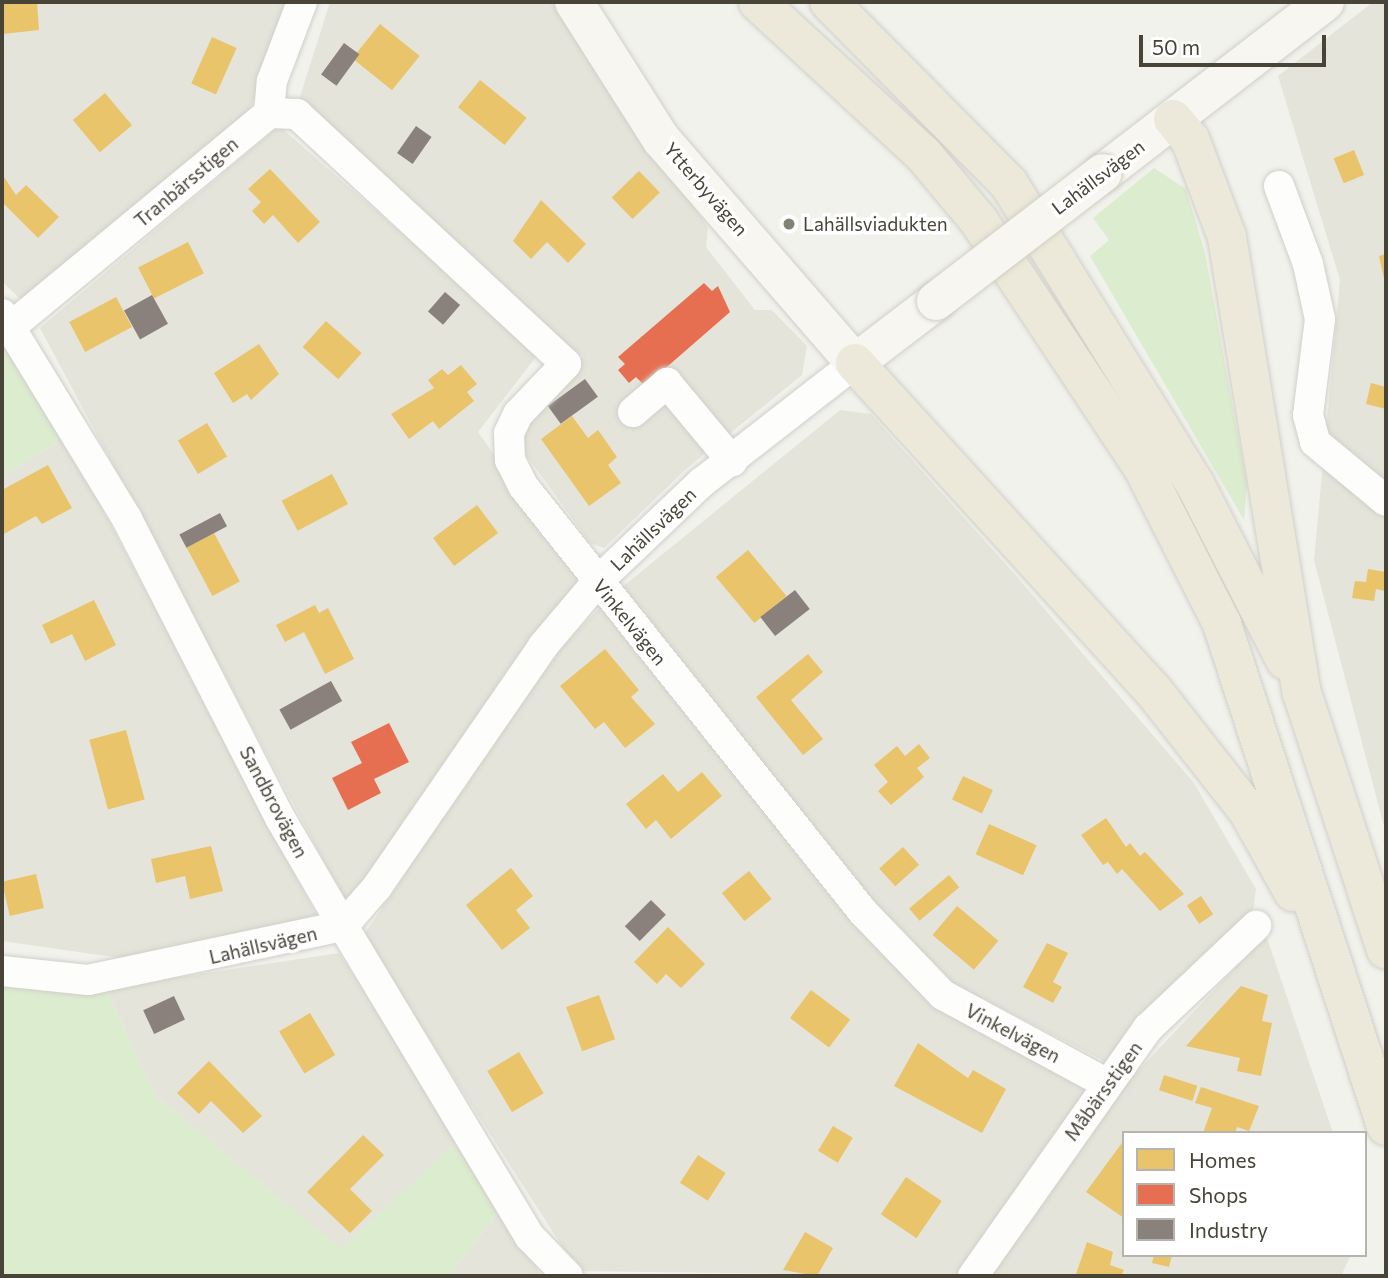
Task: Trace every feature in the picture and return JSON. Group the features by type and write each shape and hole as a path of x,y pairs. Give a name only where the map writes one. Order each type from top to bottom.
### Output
{"highway":[{"path":"758,2 923,154 979,221 1143,468 1222,624 1386,1126"},
{"path":"829,2 1009,184 1195,484 1302,693"},
{"path":"1173,120 1190,139 1227,237 1302,693 1386,950"},
{"path":"855,363 1152,689 1248,811 1338,973"}],"street":[{"path":"269,113 272,80 302,2"},
{"name":"Ytterbyvägen","path":"575,2 661,139 855,363"},
{"name":"Lahällsvägen","path":"2,971 88,980 343,926 377,887 542,646 597,582 732,461 855,363 1325,2"},
{"name":"Tranbärsstigen","path":"7,320 269,113"},
{"name":"Vinkelvägen","path":"269,113 297,114 566,364 518,414 509,432 510,460 523,486 863,912 943,995 1106,1083"},
{"path":"1279,186 1308,264 1320,319 1308,415 1315,442 1386,501"},
{"name":"Sandbrovägen","path":"7,320 127,519 280,818 494,1182 563,1275"},
{"path":"633,412 667,383 732,461"},
{"name":"Måbärsstigen","path":"973,1276 1106,1083 1148,1028 1256,926"}],"shaded area":[{"path":"2,2 298,2 241,128 22,301 2,281"},
{"path":"330,2 565,2 708,228 706,247 755,310 772,310 807,346 802,375 686,469 604,548 590,543 513,437 582,357 297,106"},
{"path":"1373,2 1386,2 1386,834 1314,560 1340,280 1278,76"},
{"path":"279,126 539,353 478,432 582,578 360,895 344,899 40,328"},
{"path":"840,410 871,414 1017,577 1194,783 1256,889 1252,918 1108,1063 954,984 860,889 621,588"},
{"path":"65,438 319,920 134,960 2,941 2,476"},
{"path":"604,603 859,922 1092,1085 959,1276 578,1271 363,936 548,661"},
{"path":"1266,935 1332,1131 1122,1131 1122,1257 1350,1257 1341,1276 991,1276 1121,1089"},
{"path":"339,953 459,1140 341,1250 156,1096 105,988"},
{"path":"503,1207 541,1276 448,1276"}],"green space":[{"path":"1154,168 1186,189 1205,253 1247,485 1244,520 1090,256 1109,240 1093,218"},
{"path":"2,328 65,438 2,476"},
{"path":"2,975 105,988 156,1096 341,1249 459,1140 503,1207 448,1276 2,1276"}],"building: Homes":[{"path":"2,2 37,2 39,30 3,34"},
{"path":"380,24 420,56 392,90 352,58"},
{"path":"212,37 237,48 216,95 191,84"},
{"path":"480,80 527,118 505,145 458,107"},
{"path":"105,93 132,125 100,152 73,120"},
{"path":"1354,150 1364,175 1344,183 1334,158"},
{"path":"270,169 320,222 298,243 273,215 264,224 252,211 261,202 248,189"},
{"path":"639,171 660,193 633,219 612,197"},
{"path":"2,174 16,195 26,185 59,217 38,238 2,202"},
{"path":"541,200 586,244 568,263 547,242 531,259 513,241"},
{"path":"188,242 204,273 154,299 138,267"},
{"path":"1386,254 1386,283 1385,283 1379,256"},
{"path":"116,297 132,327 85,352 69,322"},
{"path":"326,321 362,353 338,379 303,347"},
{"path":"259,344 279,374 251,400 247,394 233,403 214,373"},
{"path":"461,365 477,384 467,392 474,401 439,429 433,421 409,439 391,414 434,388 428,380 442,369 448,375"},
{"path":"1371,383 1386,387 1386,409 1366,404"},
{"path":"572,416 588,438 598,430 617,457 608,465 621,483 589,506 541,439"},
{"path":"207,423 227,456 198,474 178,441"},
{"path":"48,465 72,508 42,524 36,516 2,535 2,490"},
{"path":"332,474 348,504 298,531 282,501"},
{"path":"477,505 498,533 454,566 433,538"},
{"path":"214,533 240,582 212,596 187,548"},
{"path":"748,550 787,596 754,623 716,577"},
{"path":"1368,569 1386,572 1385,591 1376,589 1374,601 1352,598 1355,581 1366,582"},
{"path":"94,600 116,645 85,661 72,634 51,644 42,625"},
{"path":"315,605 319,613 328,608 354,659 325,674 304,632 285,642 276,625"},
{"path":"605,649 639,690 631,697 655,724 625,748 604,722 595,729 560,686"},
{"path":"808,654 823,672 791,700 823,739 803,755 756,697"},
{"path":"126,730 145,800 108,809 89,740"},
{"path":"919,744 930,758 917,768 924,777 891,805 878,791 888,782 874,765 897,746 905,756"},
{"path":"702,772 722,796 671,839 656,820 646,829 626,804 663,774 678,792"},
{"path":"963,776 993,790 982,814 952,800"},
{"path":"1106,818 1126,847 1130,843 1140,856 1145,852 1184,894 1160,911 1122,869 1117,874 1108,862 1103,865 1081,835"},
{"path":"989,824 1037,845 1023,875 976,854"},
{"path":"211,846 223,891 190,899 185,876 156,883 151,859"},
{"path":"903,847 919,865 895,886 879,868"},
{"path":"511,868 533,896 516,910 530,928 502,950 466,905"},
{"path":"749,871 772,899 744,921 722,893"},
{"path":"36,874 44,908 10,916 2,882"},
{"path":"949,875 959,887 919,921 909,908"},
{"path":"1201,896 1213,914 1199,924 1187,906"},
{"path":"957,906 998,941 974,970 933,935"},
{"path":"668,927 705,964 681,988 666,974 657,984 634,962"},
{"path":"1047,943 1068,953 1053,982 1062,987 1053,1003 1023,987"},
{"path":"1241,986 1268,995 1262,1021 1272,1023 1261,1076 1237,1071 1240,1058 1186,1046"},
{"path":"811,990 850,1019 829,1047 790,1018"},
{"path":"599,995 615,1039 582,1051 566,1007"},
{"path":"310,1013 335,1055 304,1074 279,1032"},
{"path":"918,1043 968,1078 973,1070 1006,1089 982,1133 894,1086"},
{"path":"519,1052 544,1093 512,1112 487,1071"},
{"path":"209,1061 262,1116 243,1133 211,1101 199,1114 177,1093"},
{"path":"1164,1075 1197,1086 1192,1101 1159,1090"},
{"path":"1201,1087 1259,1106 1249,1131 1237,1127 1236,1131 1204,1131 1212,1108 1195,1103"},
{"path":"833,1126 853,1138 838,1163 818,1151"},
{"path":"363,1135 384,1155 350,1189 372,1211 350,1233 307,1192"},
{"path":"1122,1143 1122,1217 1086,1192"},
{"path":"698,1155 726,1173 708,1201 680,1183"},
{"path":"906,1177 942,1201 916,1238 881,1214"},
{"path":"805,1232 833,1248 817,1276 783,1270"},
{"path":"1087,1242 1113,1252 1110,1265 1124,1270 1121,1276 1076,1274"},
{"path":"1154,1257 1172,1257 1169,1267 1152,1263"}],"building: Shops":[{"path":"704,283 712,291 718,286 730,312 645,386 636,377 629,383 618,370 625,364 618,357"},
{"path":"389,723 409,762 374,779 381,793 348,810 332,778 362,763 351,742"}],"building: Industry":[{"path":"344,43 359,54 336,86 321,75"},
{"path":"416,126 432,137 413,164 397,153"},
{"path":"445,292 460,305 443,325 428,312"},
{"path":"152,295 168,324 140,339 124,311"},
{"path":"585,379 598,397 561,424 548,406"},
{"path":"220,513 227,526 186,548 179,535"},
{"path":"795,590 810,609 775,636 760,617"},
{"path":"331,681 342,701 291,730 279,710"},
{"path":"651,900 666,915 640,941 625,926"},
{"path":"174,996 185,1020 154,1034 143,1010"}],"place":[{"name":"Lahällsviadukten","path":"789,224"}]}
